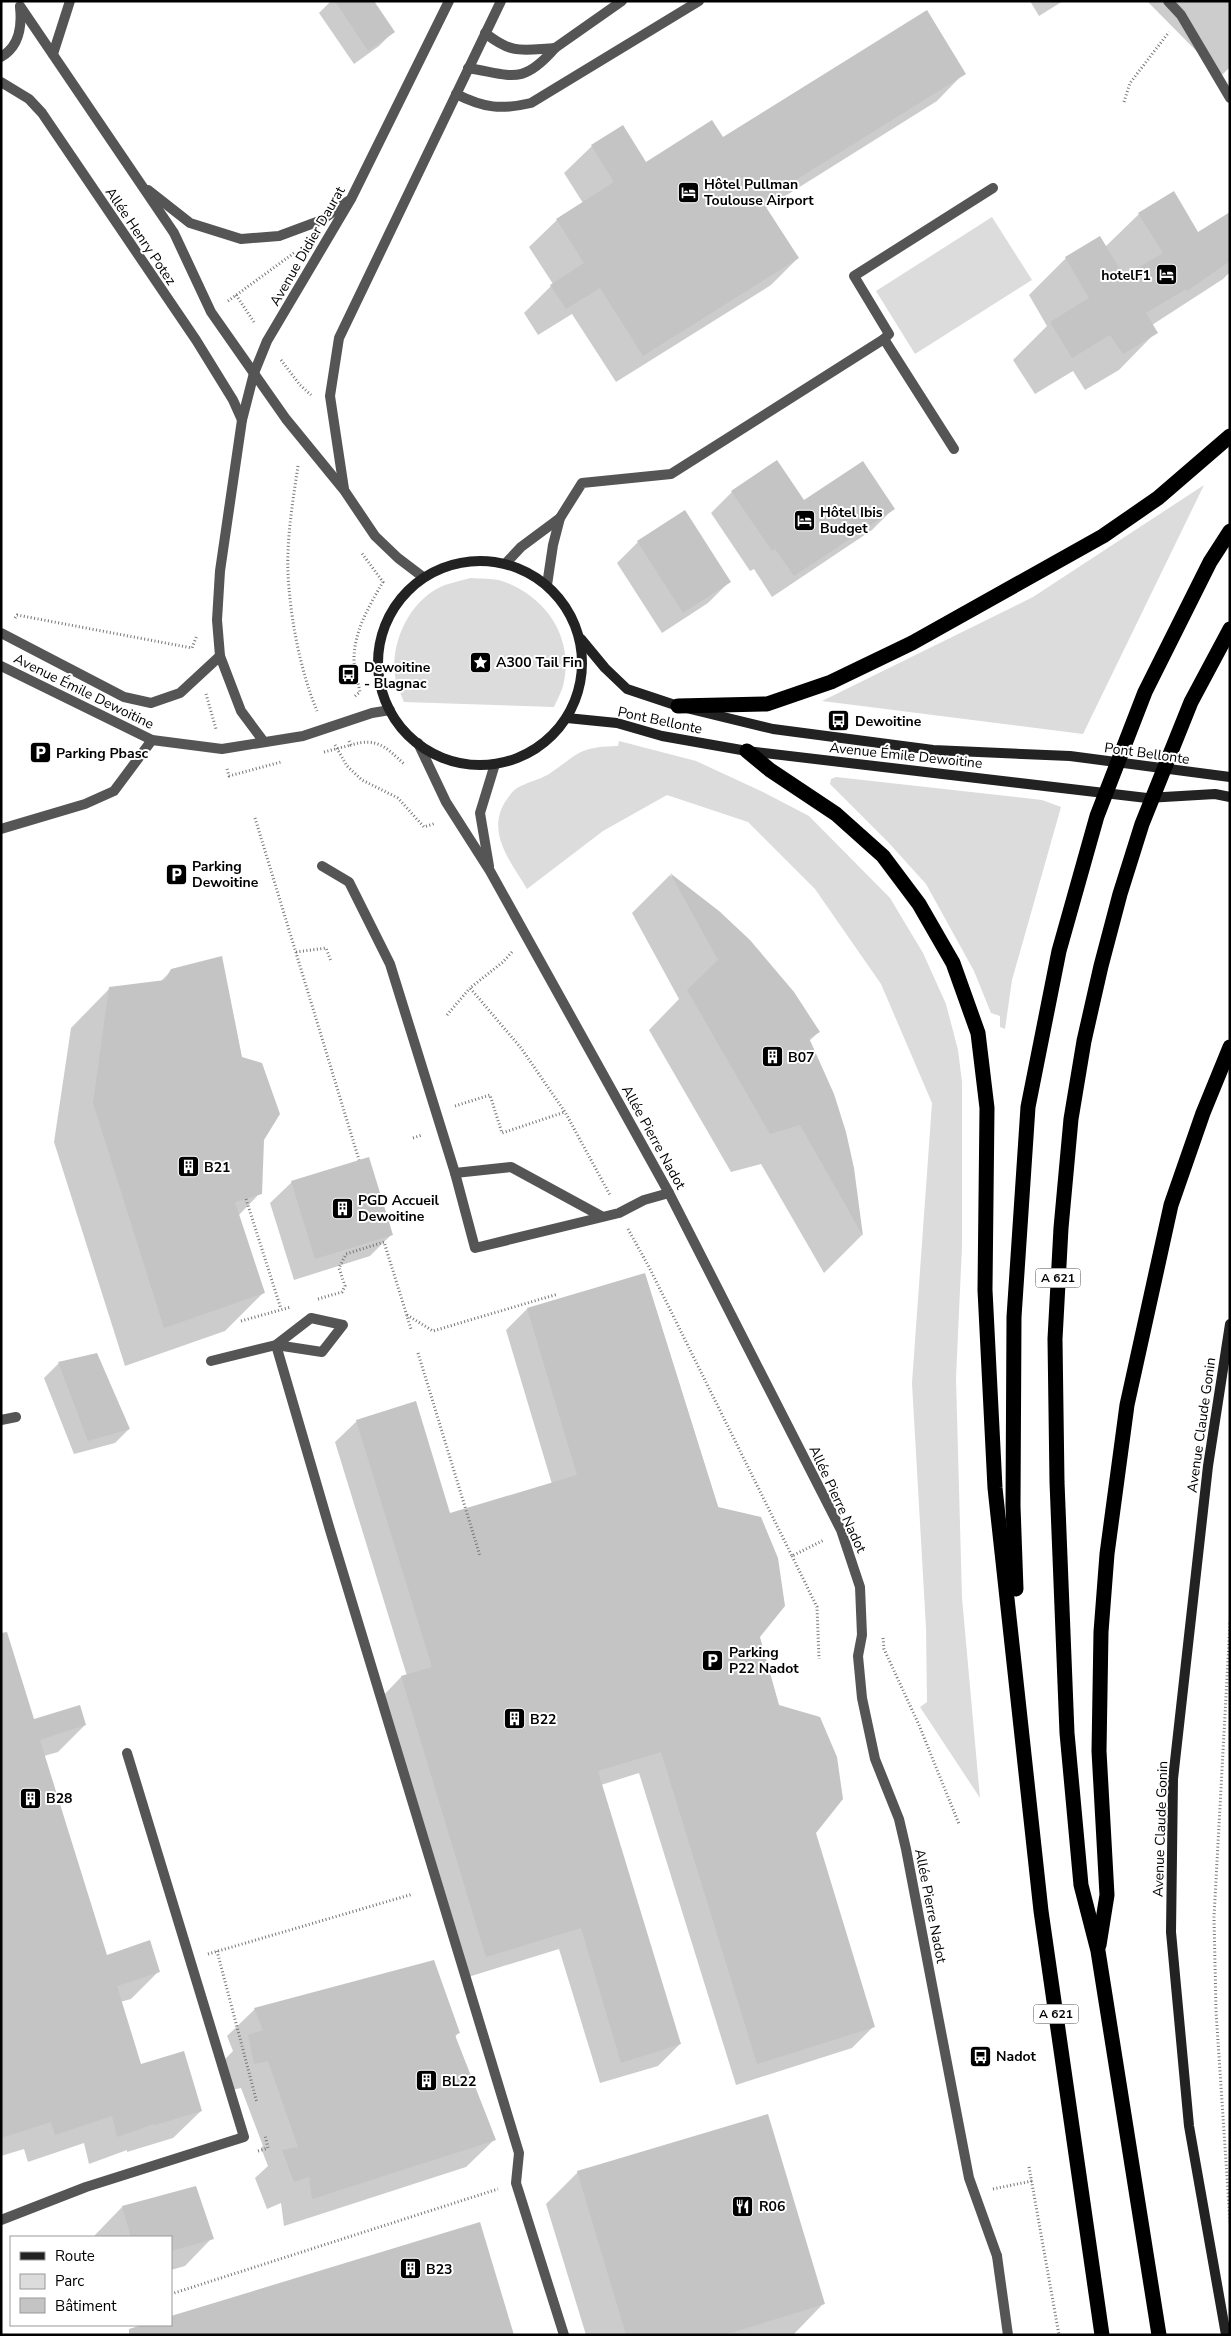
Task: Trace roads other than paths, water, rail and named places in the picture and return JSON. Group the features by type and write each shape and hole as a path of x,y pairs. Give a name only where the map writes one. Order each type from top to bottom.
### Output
{"highway":[{"path":"678,706 767,704 831,682 912,643 1019,585 1103,536 1158,498 1230,436"},
{"name":"A 621","path":"1102,2335 1041,1911 1019,1695 1013,1506 1014,1317 1028,1107 1059,951 1097,816 1145,692 1210,562 1230,531"},
{"name":"A 621","path":"1159,2335 1098,1951 1081,1885 1067,1733 1057,1482 1055,1339 1061,1228 1068,1149 1084,1041 1120,894 1142,824 1191,702 1230,629"},
{"path":"747,751 770,770 836,814 883,856 919,904 953,963 978,1033 988,1108 985,1290 995,1488 1019,1695"},
{"path":"1098,1951 1107,1895 1099,1751 1101,1632 1107,1554 1127,1405 1171,1204 1203,1113 1230,1046"}],"main road":[{"path":"477,560 506,563 547,586 565,606 581,639 582,665 579,687 567,718 554,734 535,749 515,759 495,764 466,764 441,757 418,744 397,722 390,710 380,682 378,652 386,623 401,597 423,578 449,565 477,560"},
{"name":"Avenue Émile Dewoitine","path":"581,639 605,668 627,689 678,706 773,729 924,749 1070,756"},
{"name":"Pont Bellonte","path":"567,718 617,723 662,736 747,751"},
{"name":"Avenue Émile Dewoitine","path":"747,751 1061,786 1146,798 1215,794 1230,796"},
{"name":"Pont Bellonte","path":"1070,756 1225,777"},
{"name":"Avenue Claude Gonin","path":"1226,2335 1189,2126 1171,1932 1173,1779 1208,1466 1230,1324"}],"street":[{"path":"53,54 70,1"},
{"name":"Avenue Didier Daurat","path":"264,742 241,711 220,656 217,620 220,571 242,420 254,372 267,342 351,199 450,1"},
{"path":"344,490 330,396 340,338 501,1"},
{"path":"468,68 510,76 524,75 543,62 555,48 622,1"},
{"path":"456,94 485,107 511,107 531,102 699,1"},
{"path":"1168,1 1181,15 1230,98"},
{"path":"1,57 16,42 22,24 19,4"},
{"name":"Allée Henry Potez","path":"19,4 174,233 211,312 254,372"},
{"path":"485,33 502,46 519,51 555,48"},
{"name":"Allée Henry Potez","path":"1,82 29,99 42,114 196,340 233,400 242,420"},
{"name":"Allée Henry Potez","path":"141,185 190,223 240,239 279,236 294,231 322,220 351,199"},
{"path":"547,586 553,546 560,518 582,483 671,474 884,339 889,334 854,276 992,188"},
{"path":"884,339 954,449"},
{"path":"254,372 303,442 344,490 375,536 423,578"},
{"path":"506,563 522,547 560,518"},
{"name":"Avenue Émile Dewoitine","path":"1,633 124,697 151,703 180,693 220,656"},
{"name":"Avenue Émile Dewoitine","path":"1,666 152,740 222,749 303,736 372,713 390,710"},
{"path":"1,829 85,804 114,791 152,740"},
{"name":"Allée Pierre Nadot","path":"418,744 446,802 490,872 669,1193 841,1530 860,1587 862,1635 858,1656 864,1707 875,1759 899,1819 906,1849 969,2178 997,2256 1008,2335"},
{"name":"Allée Pierre Nadot","path":"490,872 480,814 495,764"},
{"path":"322,866 349,882 390,964 455,1173 475,1248 601,1216 620,1213 644,1200 669,1193"},
{"path":"455,1173 511,1167 601,1216"},
{"path":"210,1361 276,1345 322,1352 343,1325 311,1318 276,1345"},
{"path":"276,1345 332,1539 519,2153 516,2183 564,2335"},
{"path":"1,1420 16,1416"},
{"path":"1,2220 86,2187 244,2137 127,1753"}],"place":[{"name":"Hôtel Pullman Toulouse Airport","path":"688,192"},
{"name":"hotelF1","path":"1167,275"},
{"name":"Hôtel Ibis Budget","path":"804,520"},
{"name":"A300 Tail Fin","path":"480,662"},
{"name":"Dewoitine - Blagnac","path":"348,675"},
{"name":"Dewoitine","path":"839,721"},
{"name":"Parking Pbasc","path":"40,753"},
{"name":"Parking Dewoitine","path":"176,874"},
{"name":"B07","path":"772,1057"},
{"name":"B21","path":"188,1167"},
{"name":"PGD Accueil Dewoitine","path":"342,1208"},
{"name":"Parking P22 Nadot","path":"713,1660"},
{"name":"B22","path":"514,1719"},
{"name":"B28","path":"30,1798"},
{"name":"Nadot","path":"980,2056"},
{"name":"BL22","path":"426,2081"},
{"name":"R06","path":"743,2206"},
{"name":"B23","path":"410,2269"}]}
